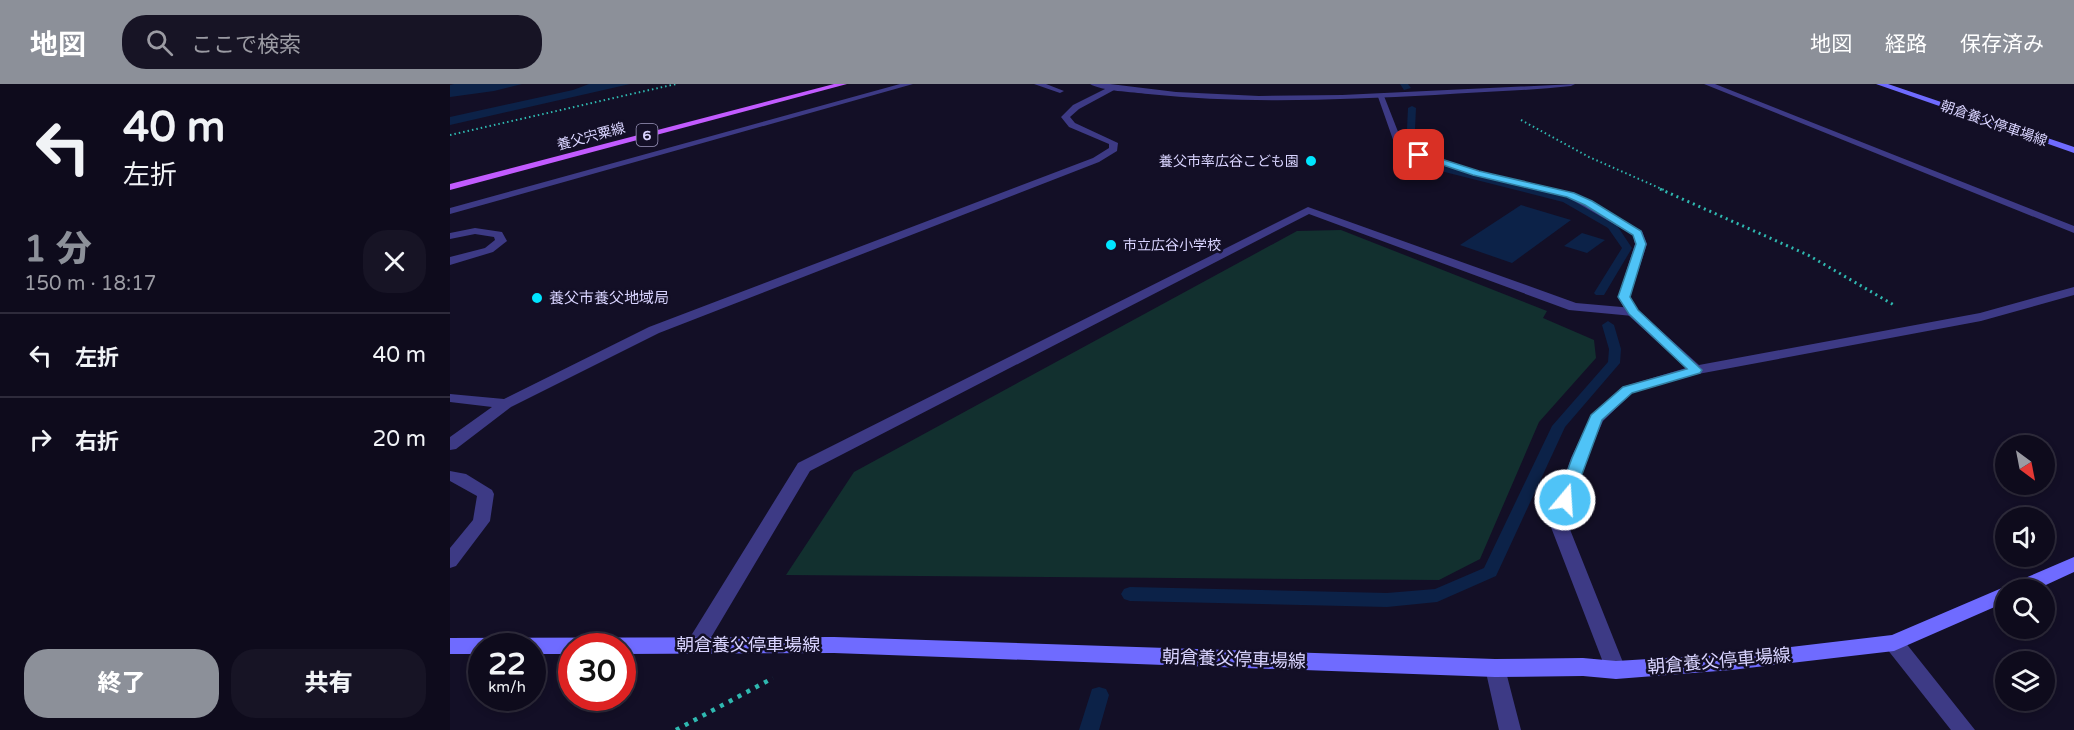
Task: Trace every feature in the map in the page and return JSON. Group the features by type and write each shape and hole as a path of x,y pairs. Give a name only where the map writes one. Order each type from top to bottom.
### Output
{"main road":[{"name":"養父宍粟線","path":"450,187 843,84"},
{"name":"朝倉養父停車場線","path":"1880,84 2074,150"},
{"path":"2041,579 2074,564"},
{"name":"朝倉養父停車場線","path":"450,646 846,645 1495,668 1583,667 1616,670 1731,662 1894,643 1995,599"}],"street":[{"path":"450,211 909,84"},
{"path":"1038,84 1060,91"},
{"path":"1094,84 1208,97 1280,99 1380,96 1571,84"},
{"path":"1708,84 2074,230"},
{"path":"450,445 506,404 654,330 1096,160 1114,149 1113,143 1072,125 1065,117 1076,107 1113,87"},
{"path":"1380,96 1400,149 1476,173 1570,195 1638,233 1641,244 1624,297 1633,312 1696,370"},
{"path":"696,645 804,467 1308,210 1574,307 1633,312"},
{"path":"450,236 475,231 498,234 501,241 489,250 450,261"},
{"path":"1616,670 1558,522 1579,458 1596,418 1627,390 1696,370 1980,316 2074,291"},
{"path":"450,398 506,404"},
{"path":"450,476 460,478 486,495 481,521 450,561"},
{"path":"1894,643 1964,730"},
{"path":"1495,668 1510,730"}],"path":[{"path":"450,135 675,84"},
{"path":"1521,120 1589,157 1808,255 1931,326"},
{"path":"676,730 782,673"}],"green space":[{"path":"1341,230 1547,311 1543,318 1594,340 1596,358 1539,422 1480,559 1439,580 786,575 854,472 1297,231"}],"water":[{"path":"522,84 494,91 450,97 450,85"},
{"path":"589,84 630,84 450,125 450,117 573,90"},
{"path":"1521,205 1571,220 1512,263 1460,245"},
{"path":"1582,233 1605,240 1587,253 1564,246"}],"waterway":[{"path":"1404,84 1407,88"},
{"path":"1412,108 1411,129 1416,146"},
{"path":"1424,164 1566,200 1612,226 1627,248 1600,293"},
{"path":"1130,594 1387,600 1437,595 1490,572 1559,426 1614,363 1615,349 1608,325"},
{"path":"1089,730 1099,695"}],"place":[{"name":"養父市率広谷こども園","path":"1311,161"},
{"name":"市立広谷小学校","path":"1111,245"},
{"name":"養父市養父地域局","path":"537,298"}],"route":[{"path":"1419,155 1476,173 1570,195 1638,233 1641,244 1624,297 1633,312 1696,370 1627,390 1596,418 1565,500"}]}
